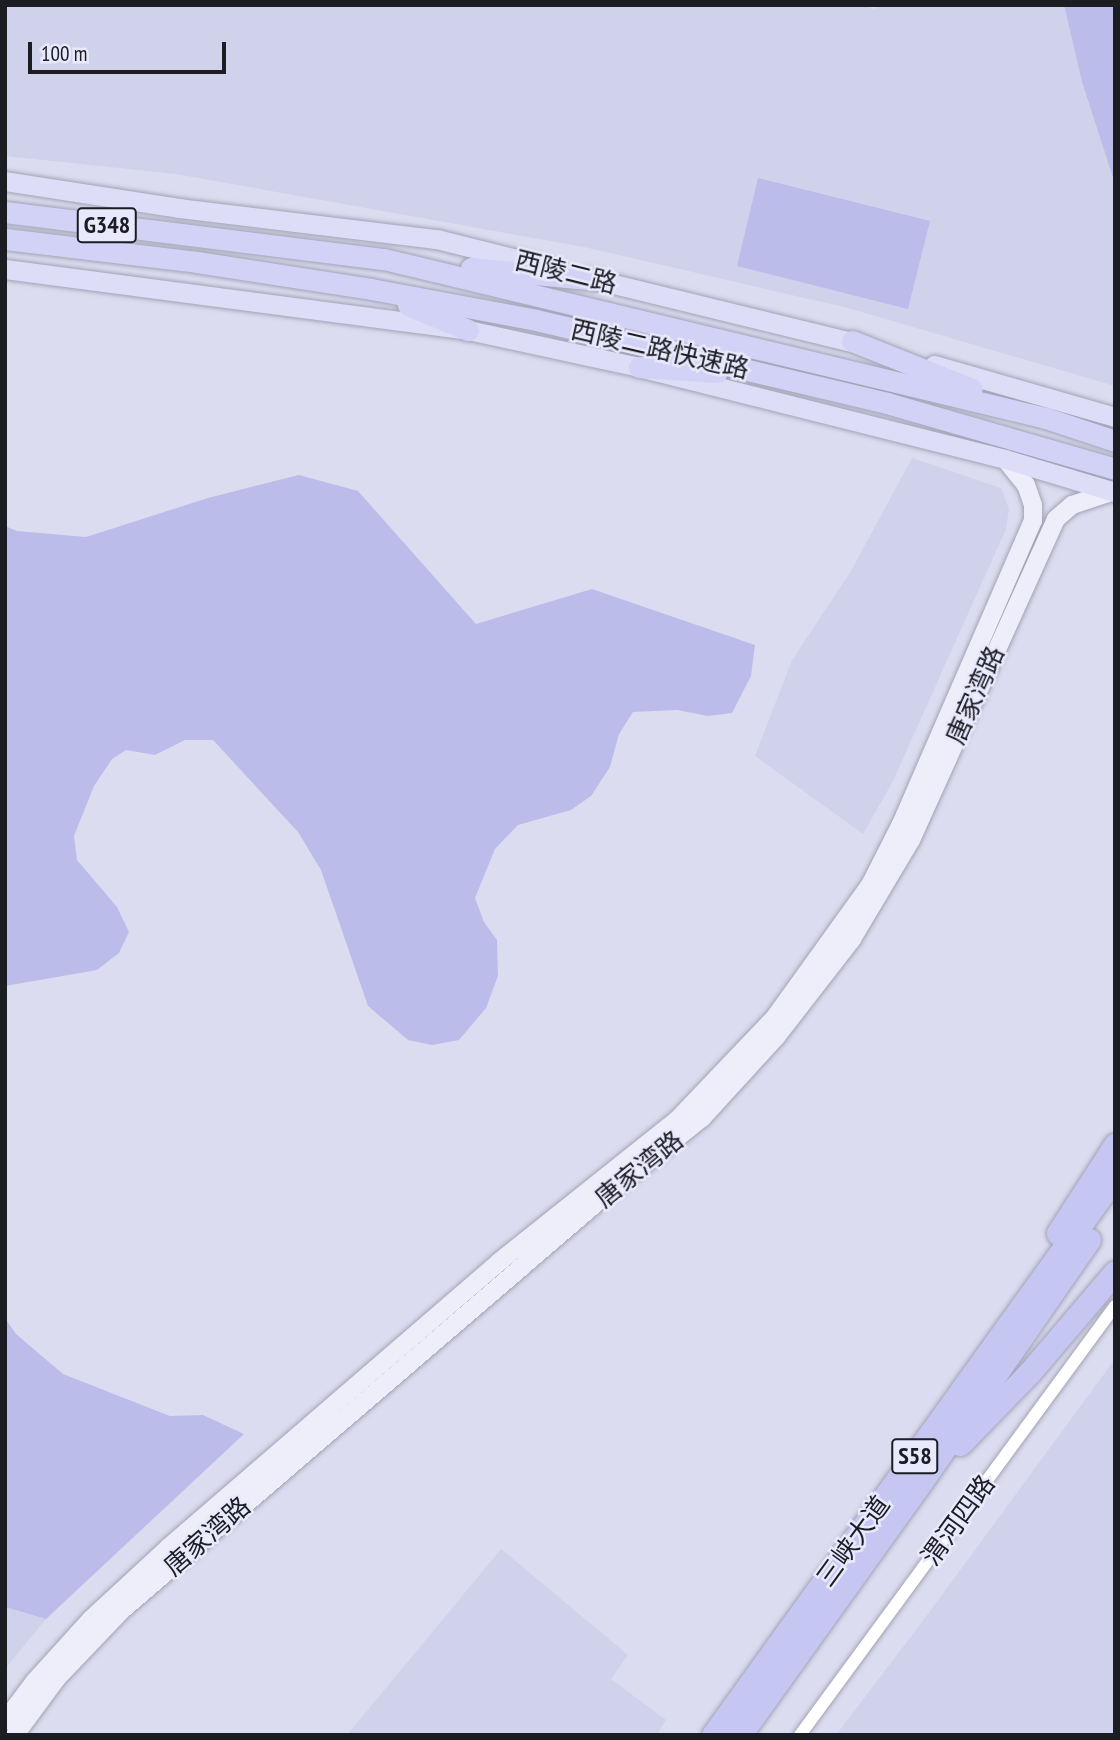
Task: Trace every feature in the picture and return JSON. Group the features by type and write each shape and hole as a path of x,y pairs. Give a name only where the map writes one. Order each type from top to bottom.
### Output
{"highway":[{"name":"西陵二路快速路","path":"5,212 384,259 1046,418 1110,440"},
{"name":"西陵二路快速路","path":"5,239 197,262 371,289 536,320 887,403 1115,469"},
{"path":"384,259 598,280"},
{"path":"371,289 468,330"},
{"path":"852,341 1046,418"},
{"path":"639,367 781,376"},
{"path":"979,1367 1115,1144"},
{"name":"三峡大道","path":"713,1735 1115,1177"},
{"name":"三峡大道","path":"740,1735 917,1489 1115,1203"},
{"path":"917,1489 1030,1372 1115,1272"}],"main road":[{"name":"西陵二路","path":"5,181 179,208 437,239 852,341 1115,417"},
{"path":"5,268 468,330 639,367 1005,459 1113,492"},
{"name":"唐家湾路","path":"5,1721 35,1681 91,1619 169,1547 499,1262 678,1119 775,1017 870,885 901,824 1033,521 1033,505 1026,485 1005,459"},
{"name":"唐家湾路","path":"15,1735 57,1678 122,1610 571,1224 702,1118 767,1047 828,973 877,900 911,841 1056,519 1072,505 1113,492"}],"street":[{"name":"渭河四路","path":"800,1735 1115,1306"}],"shaded area":[{"path":"5,5 863,5 874,9 882,5 1064,5 1082,82 1115,184 1115,386 848,308 584,247 176,174 5,156"},
{"path":"1064,5 1115,5 1115,184 1082,82"},
{"path":"758,178 930,221 908,309 737,266"},
{"path":"912,458 1001,488 1009,509 1006,529 893,781 863,834 755,756 792,660 851,571"},
{"path":"299,475 358,491 476,624 592,589 755,645 751,676 732,713 708,716 677,710 633,712 619,734 610,767 591,796 571,810 518,825 495,849 475,898 484,922 497,940 498,976 486,1008 459,1040 432,1045 408,1040 368,1006 321,870 298,832 213,740 185,740 155,755 126,750 112,759 94,786 74,836 77,860 117,907 129,932 119,953 97,970 5,986 5,526 17,531 86,537 208,498"},
{"path":"5,1318 16,1334 63,1374 170,1416 203,1415 244,1434 46,1619 5,1607"},
{"path":"1115,1359 1115,1735 836,1735 928,1614"},
{"path":"501,1549 628,1655 611,1679 666,1720 657,1735 347,1735"},
{"path":"5,1607 46,1619 5,1669"}]}
